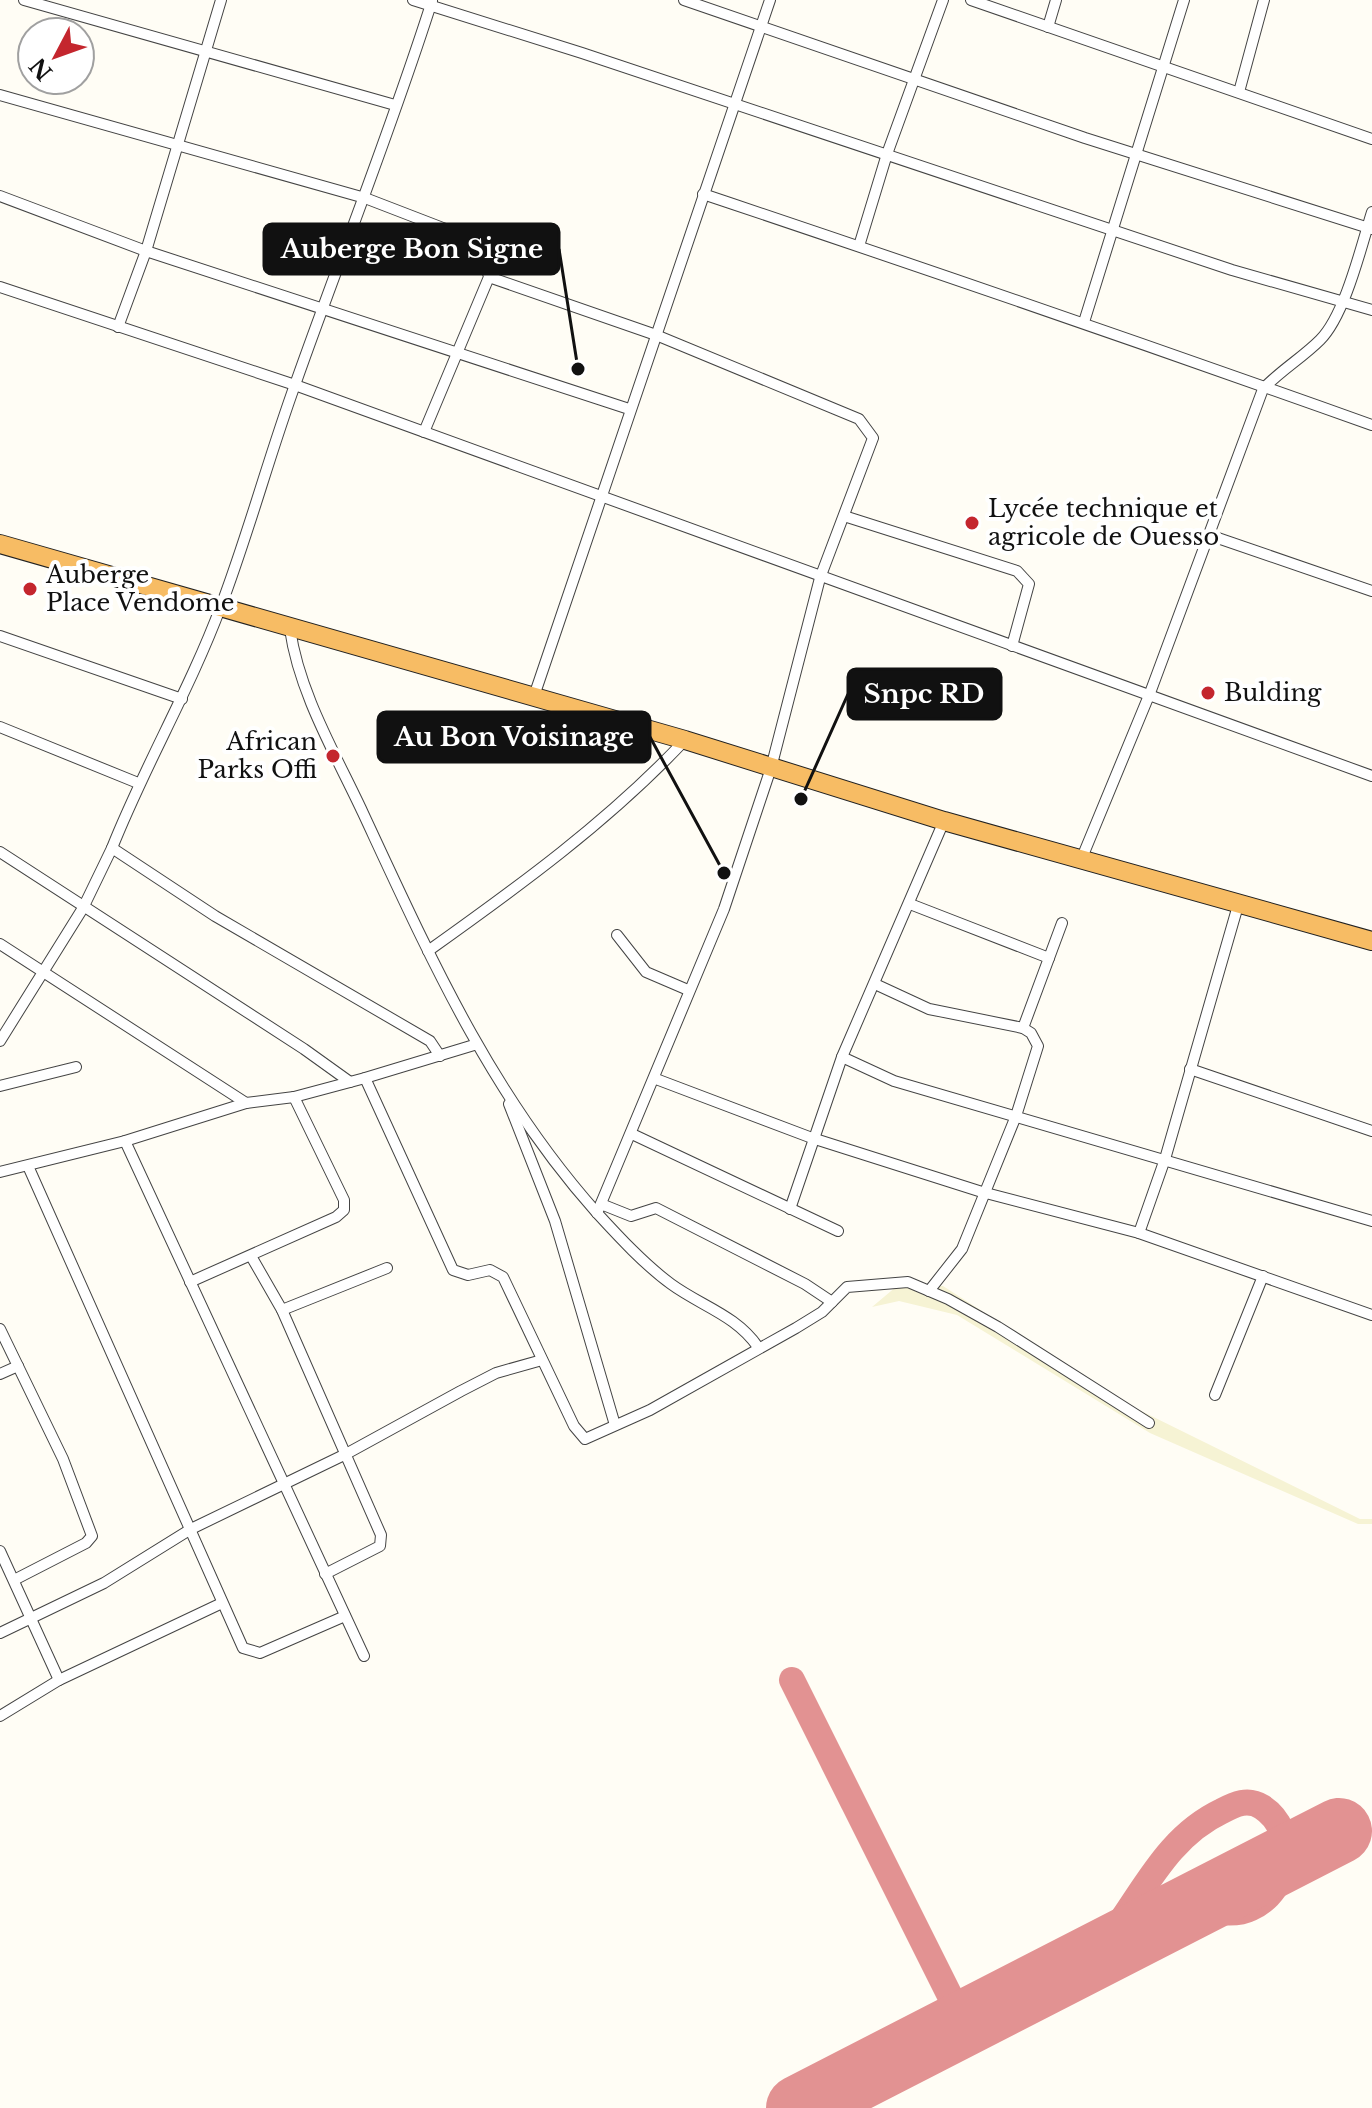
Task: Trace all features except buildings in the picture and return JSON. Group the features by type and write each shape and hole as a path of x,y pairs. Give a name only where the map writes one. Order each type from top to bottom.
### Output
{"highway":[{"path":"0,544 222,605 290,629 685,740 944,821 1372,941"}],"street":[{"path":"24,0 395,105"},
{"path":"69,13 74,0"},
{"path":"118,327 146,251 221,0"},
{"path":"413,0 431,3 1341,303 1372,310"},
{"path":"684,0 1136,154 1370,228"},
{"path":"533,699 770,0"},
{"path":"859,246 887,154 943,0"},
{"path":"971,0 1164,64 1372,139"},
{"path":"1048,27 1056,0"},
{"path":"1084,322 1184,0"},
{"path":"1239,92 1264,0"},
{"path":"0,1041 4,1027 83,908 138,783 182,699 222,605 295,385 365,198 431,3"},
{"path":"0,95 365,198 474,240 482,250 489,277 424,432"},
{"path":"703,194 1084,322 1263,389 1372,425"},
{"path":"0,196 146,251 629,409"},
{"path":"1081,860 1150,693 1263,389 1286,365 1320,340 1341,303 1370,228 1372,212"},
{"path":"489,277 656,335 859,419 869,428 873,438 820,578 771,768 724,909 688,990 656,1079 599,1208"},
{"path":"0,288 295,385 1372,776"},
{"path":"844,516 1017,571 1029,584 1012,646"},
{"path":"1209,535 1372,591"},
{"path":"290,629 298,669 428,951 474,1045 502,1090 599,1208 673,1285 734,1320 758,1347"},
{"path":"0,636 182,699"},
{"path":"0,727 138,783"},
{"path":"428,951 525,880 625,800 685,740"},
{"path":"790,1209 842,1057 944,821"},
{"path":"112,848 215,916 430,1041 440,1056"},
{"path":"0,852 350,1082"},
{"path":"1139,1233 1165,1159 1239,902"},
{"path":"910,904 1049,958"},
{"path":"1023,1028 1062,923"},
{"path":"617,935 646,972 688,990"},
{"path":"0,944 246,1103"},
{"path":"875,984 929,1009 1023,1028 1031,1033 1038,1046 1016,1116 982,1192 962,1249 929,1291"},
{"path":"0,1172 125,1141 246,1103 294,1097 365,1078 474,1045"},
{"path":"842,1057 884,1078 1372,1221"},
{"path":"0,1086 76,1067"},
{"path":"1190,1069 1372,1131"},
{"path":"365,1078 453,1270 468,1275 490,1270 503,1277 581,1436 587,1439 650,1410 796,1328 832,1302 840,1292 855,1285 908,1282 998,1327 1149,1423"},
{"path":"656,1079 812,1138 982,1192 1139,1233 1372,1315"},
{"path":"502,1090 555,1221 615,1425"},
{"path":"190,1282 336,1217 344,1210 344,1200 294,1097"},
{"path":"632,1134 838,1231"},
{"path":"125,1141 364,1656"},
{"path":"28,1166 243,1648 253,1654 345,1616"},
{"path":"599,1208 631,1216 656,1208 832,1302"},
{"path":"251,1256 282,1310 383,1542 325,1574"},
{"path":"282,1310 387,1268"},
{"path":"1215,1395 1263,1276"},
{"path":"0,1329 63,1459 91,1525 92,1536 86,1543 14,1580"},
{"path":"0,1633 111,1579 191,1529 346,1454 496,1373 542,1360"},
{"path":"0,1374 18,1366"},
{"path":"0,1551 59,1680"},
{"path":"0,1716 59,1680 222,1603"}],"shaded area":[{"path":"897,1286 943,1286 1123,1402 1360,1519 1372,1519 1372,1524 1358,1524 1150,1433 957,1315 899,1301 872,1307"}],"taxiway":[{"path":"792,1680 964,2024"},
{"path":"1090,1960 1181,1840 1200,1824 1232,1806 1247,1802 1262,1807 1274,1818 1285,1845 1285,1860 1274,1888 1264,1900 1244,1911 1191,1908"}],"runway":[{"path":"799,2108 1339,1831"}],"place":[{"name":"Auberge Bon Signe","path":"578,369"},
{"name":"Lycée technique et agricole de Ouesso","path":"972,523"},
{"name":"Auberge Place Vendome","path":"30,589"},
{"name":"Bulding","path":"1208,693"},
{"name":"African Parks Offi","path":"333,756"},
{"name":"Snpc RD","path":"801,799"},
{"name":"Au Bon Voisinage","path":"724,873"}]}
